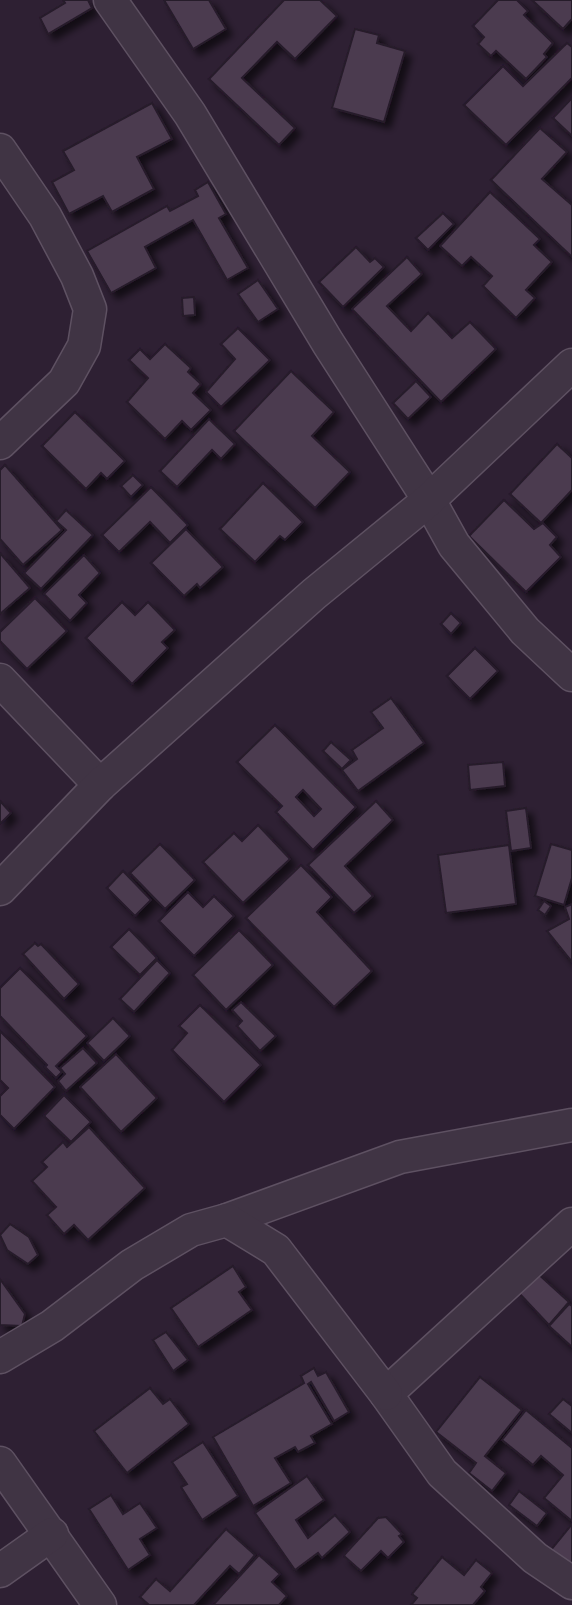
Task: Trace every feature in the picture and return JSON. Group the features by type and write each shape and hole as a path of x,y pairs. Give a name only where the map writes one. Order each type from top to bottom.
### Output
{"street":[{"path":"110,0 190,114 328,343 429,500 454,545 525,631 572,675"},
{"path":"0,150 45,216 90,309 85,346 64,382 0,443"},
{"path":"0,889 100,785 314,594 429,500 572,365"},
{"path":"0,681 100,785"},
{"path":"0,1357 52,1326 132,1265 191,1230 227,1220 400,1157 572,1125"},
{"path":"227,1220 276,1250 386,1394 442,1473 535,1558 572,1583"},
{"path":"386,1394 572,1224"},
{"path":"0,1463 100,1605"},
{"path":"0,1571 52,1534"}],"building":[{"path":"63,0 88,0 92,8 48,34 40,18 65,3"},
{"path":"164,0 209,0 226,29 193,49"},
{"path":"284,0 320,0 337,16 295,59 277,42 242,78 295,128 279,145 209,79"},
{"path":"498,0 517,0 528,11 524,15 553,43 544,54 547,57 526,79 496,51 491,56 478,44 484,37 473,26"},
{"path":"532,0 572,0 572,19 563,29"},
{"path":"355,29 379,35 377,43 405,51 384,122 332,108"},
{"path":"567,43 572,47 572,78 506,145 464,105 503,66 523,86"},
{"path":"572,98 572,136 553,118"},
{"path":"152,103 172,139 137,157 154,189 112,212 103,196 69,214 52,182 74,170 63,151"},
{"path":"540,128 567,152 542,179 572,205 572,257 491,180"},
{"path":"208,182 226,214 219,218 248,268 227,280 193,220 145,247 156,268 111,293 87,251 167,206 170,211 198,196 195,190"},
{"path":"490,192 540,239 534,245 552,262 526,290 535,298 516,318 483,286 492,276 471,257 462,266 440,246"},
{"path":"443,213 454,224 428,250 416,238"},
{"path":"356,247 370,262 375,258 384,267 343,307 319,282"},
{"path":"407,257 422,274 387,306 411,331 428,313 452,338 470,322 496,349 441,402 352,309"},
{"path":"258,280 278,309 258,322 238,294"},
{"path":"194,297 195,315 183,316 182,298"},
{"path":"238,328 270,360 221,407 206,392 235,359 221,344"},
{"path":"165,344 191,368 188,372 201,384 193,393 211,410 191,430 182,421 165,439 127,402 148,378 129,360 140,349 150,359"},
{"path":"291,371 334,412 312,436 350,472 315,508 234,431"},
{"path":"416,381 431,397 408,419 393,403"},
{"path":"75,412 125,461 107,479 101,473 86,489 42,446"},
{"path":"209,419 235,444 221,459 212,450 177,487 160,471"},
{"path":"557,444 572,458 572,490 541,523 510,494"},
{"path":"5,465 62,530 23,565 0,539 0,470"},
{"path":"133,475 143,485 131,497 121,486"},
{"path":"263,483 303,522 285,540 280,536 255,562 220,529"},
{"path":"151,487 188,525 170,543 150,522 119,552 102,535"},
{"path":"504,500 534,529 543,523 557,537 550,545 561,557 526,592 469,536"},
{"path":"66,510 93,535 41,589 24,573 66,530 56,521"},
{"path":"186,529 223,567 200,588 197,584 184,596 151,563"},
{"path":"0,553 30,588 0,614"},
{"path":"84,555 100,573 79,595 87,603 70,621 44,594"},
{"path":"35,598 67,631 27,669 0,641 0,632"},
{"path":"122,602 135,615 148,602 175,630 162,642 168,648 132,684 86,638"},
{"path":"451,613 461,623 451,634 441,624"},
{"path":"475,648 498,671 470,699 447,676"},
{"path":"391,698 424,743 358,791 342,770 357,759 352,750 383,728 371,712"},
{"path":"275,725 356,807 313,850 276,812 282,806 237,762","holes":["303,790 321,809 314,816 296,797"]},
{"path":"331,742 351,760 342,769 323,751"},
{"path":"503,762 505,786 470,790 468,765"},
{"path":"0,801 11,813 0,824"},
{"path":"376,801 393,820 345,866 373,896 354,913 308,865"},
{"path":"526,808 531,848 511,851 506,811"},
{"path":"258,825 290,859 243,903 203,862 234,833 242,841"},
{"path":"160,844 195,880 165,909 130,873"},
{"path":"551,844 572,850 572,878 564,905 535,896"},
{"path":"509,845 516,904 446,913 438,855"},
{"path":"301,865 332,897 317,912 372,971 334,1007 246,918"},
{"path":"123,871 151,900 135,916 107,888"},
{"path":"188,892 203,907 214,896 234,916 194,956 159,921"},
{"path":"544,901 551,906 545,915 538,910"},
{"path":"572,904 572,962 547,931 569,919 565,907"},
{"path":"129,929 157,958 140,975 111,947"},
{"path":"239,930 273,965 226,1010 193,975"},
{"path":"35,943 38,946 41,944 79,984 64,999 23,954"},
{"path":"157,960 170,973 134,1012 120,999"},
{"path":"20,968 87,1036 56,1066 62,1072 56,1078 0,1016 0,988"},
{"path":"241,1002 276,1036 260,1051 237,1026 242,1021 232,1010"},
{"path":"200,1005 261,1065 224,1102 172,1050 187,1033 179,1026"},
{"path":"113,1018 130,1036 104,1061 87,1043"},
{"path":"0,1031 55,1087 14,1129 0,1115 0,1096 8,1088 0,1080"},
{"path":"83,1048 97,1063 66,1091 58,1081 65,1074 60,1068"},
{"path":"116,1054 157,1098 121,1132 80,1087"},
{"path":"64,1095 91,1122 71,1142 44,1116"},
{"path":"89,1127 145,1188 88,1240 74,1225 64,1234 47,1215 56,1207 32,1181 47,1167 42,1162 63,1142 67,1147"},
{"path":"10,1224 29,1237 38,1255 28,1264 7,1250 0,1235"},
{"path":"233,1266 246,1287 239,1292 252,1310 198,1347 171,1308"},
{"path":"536,1272 569,1302 549,1325 518,1292"},
{"path":"0,1279 25,1314 22,1326 0,1325"},
{"path":"569,1304 572,1306 572,1347 549,1326"},
{"path":"166,1332 188,1360 173,1371 153,1340"},
{"path":"314,1368 318,1376 326,1372 349,1412 334,1421 311,1382 308,1384 332,1424 311,1436 315,1443 298,1452 295,1447 275,1458 291,1483 253,1506 213,1437 304,1383 301,1376"},
{"path":"480,1377 522,1410 485,1456 506,1473 492,1491 469,1473 476,1463 436,1432"},
{"path":"150,1388 163,1404 170,1399 189,1424 127,1473 94,1431"},
{"path":"563,1399 572,1406 572,1433 549,1414"},
{"path":"526,1410 572,1448 572,1521 544,1498 563,1475 541,1456 533,1465 502,1440"},
{"path":"203,1442 238,1496 202,1520 181,1487 187,1484 172,1462"},
{"path":"307,1476 324,1500 296,1520 308,1538 335,1515 350,1532 322,1558 318,1553 295,1570 255,1513"},
{"path":"519,1491 547,1513 537,1526 509,1505"},
{"path":"111,1495 123,1514 140,1503 157,1528 140,1539 150,1555 128,1570 89,1509"},
{"path":"386,1517 402,1534 399,1536 404,1542 388,1558 381,1551 361,1571 344,1556 378,1518"},
{"path":"572,1524 572,1569 550,1551"},
{"path":"226,1529 255,1555 239,1574 230,1566 194,1605 149,1605 140,1597 156,1579 170,1591"},
{"path":"259,1555 280,1574 272,1582 287,1596 279,1605 213,1605"},
{"path":"442,1557 464,1575 476,1560 492,1573 481,1587 485,1591 473,1605 411,1605 417,1598 412,1594"}]}
